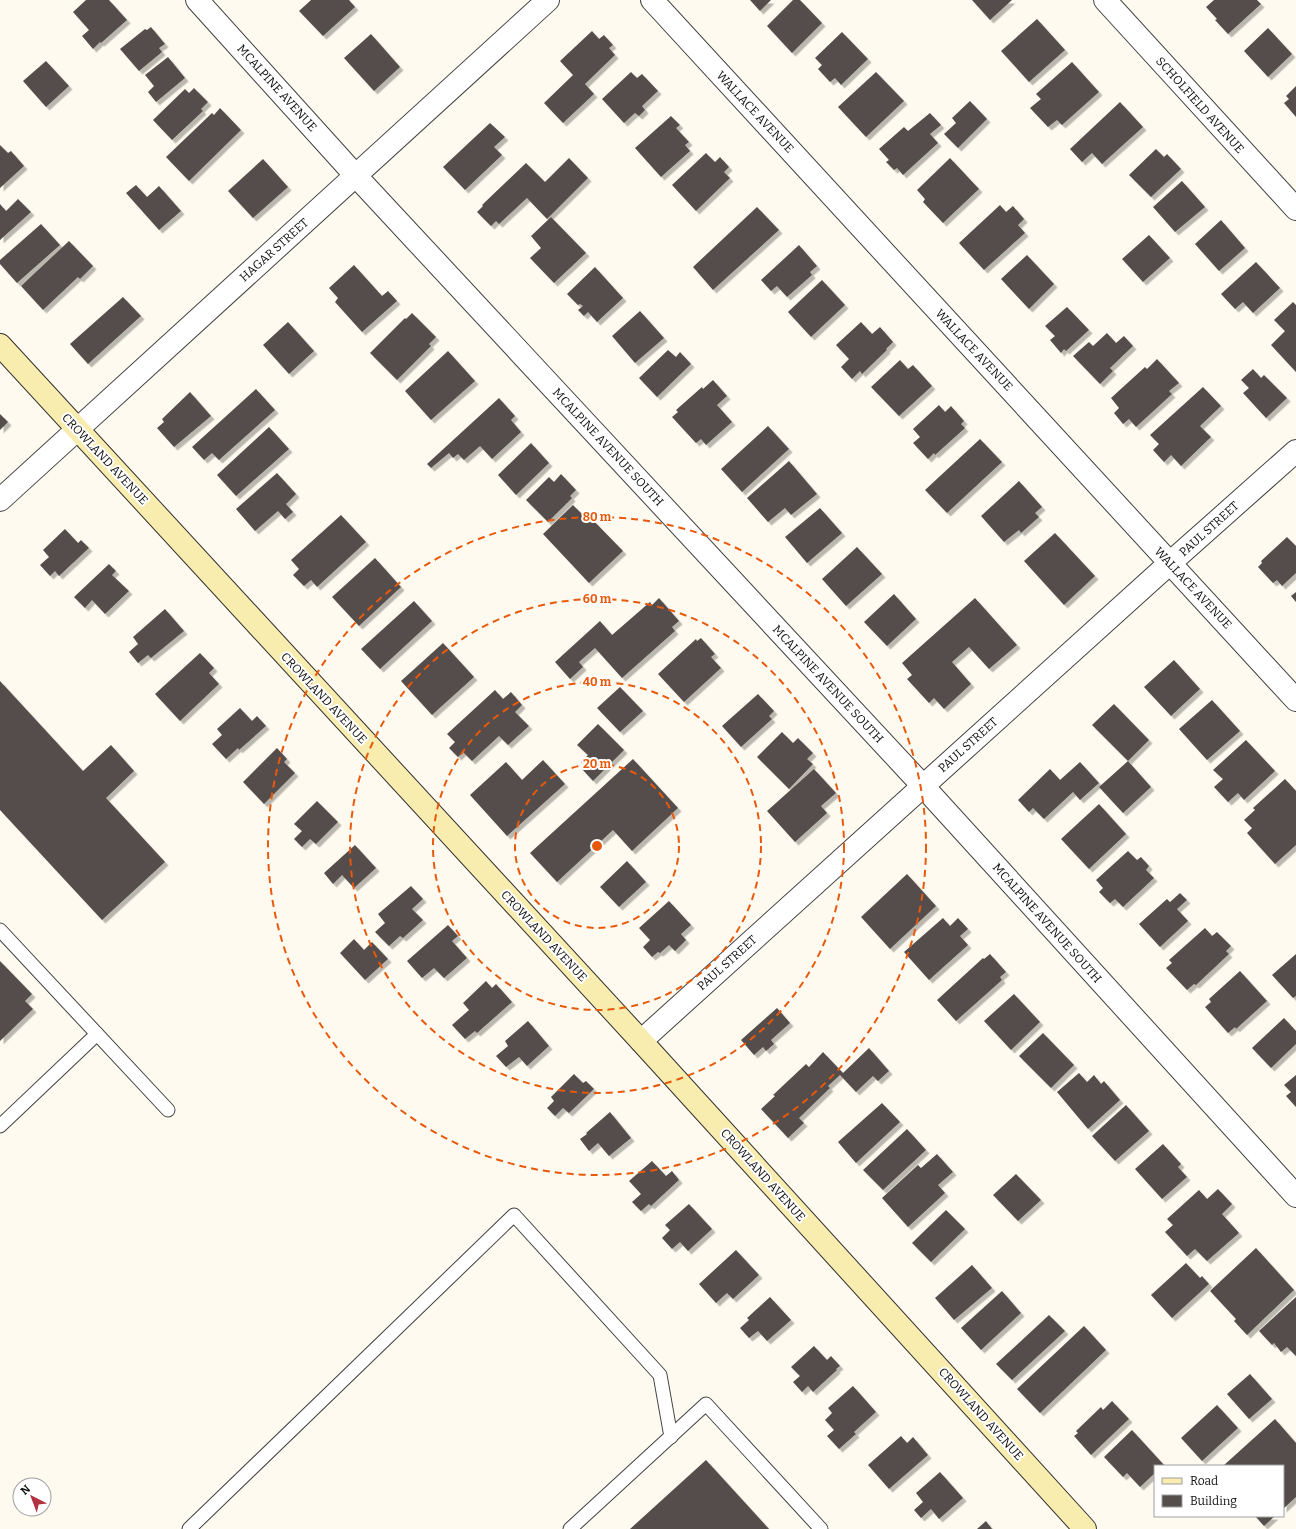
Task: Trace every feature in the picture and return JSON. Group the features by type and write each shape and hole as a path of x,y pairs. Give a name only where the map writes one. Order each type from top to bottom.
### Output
{"main road":[{"name":"CROWLAND AVENUE","path":"0,345 640,1041 1085,1529"}],"street":[{"name":"MCALPINE AVENUE","path":"197,0 356,176"},
{"name":"HAGAR STREET","path":"0,500 548,0"},
{"name":"WALLACE AVENUE","path":"652,0 1296,700"},
{"name":"SCHOLFIELD AVENUE","path":"1105,0 1296,209"},
{"name":"MCALPINE AVENUE SOUTH","path":"356,176 922,786 1296,1196"},
{"name":"PAUL STREET","path":"640,1041 1296,451"}],"lane":[{"path":"0,930 168,1110"},
{"path":"0,1126 97,1034"},
{"path":"189,1529 514,1215 660,1375 671,1436"},
{"path":"570,1529 706,1404 821,1529"}],"building":[{"path":"86,0 109,0 127,20 93,49 82,36 89,30 73,12"},
{"path":"311,0 349,0 355,7 323,36 299,11"},
{"path":"750,0 771,0 760,11"},
{"path":"793,0 800,0 822,23 792,53 767,26"},
{"path":"972,0 1012,0 990,20"},
{"path":"1214,0 1257,0 1261,4 1228,34 1215,20 1217,19 1206,7"},
{"path":"1037,19 1065,50 1029,82 1001,51"},
{"path":"151,27 165,44 159,48 162,52 139,71 120,49 145,29 147,30"},
{"path":"1268,28 1292,54 1268,77 1244,51"},
{"path":"592,31 599,39 604,35 613,45 609,48 615,55 585,84 594,94 563,123 544,103 573,75 560,61"},
{"path":"842,32 868,59 841,85 835,78 830,82 818,69 822,65 815,58"},
{"path":"371,34 400,67 374,91 344,58"},
{"path":"168,57 185,78 156,102 148,92 154,86 145,75"},
{"path":"46,61 69,86 46,107 23,81"},
{"path":"1072,62 1099,92 1062,125 1057,120 1048,127 1030,108 1041,99 1036,94"},
{"path":"631,72 637,78 642,74 658,91 642,106 645,110 639,116 635,113 624,123 602,99"},
{"path":"876,72 904,101 866,137 838,107"},
{"path":"1296,86 1296,117 1284,103 1289,99 1286,96"},
{"path":"194,88 208,102 201,109 203,111 172,140 153,120 185,89 189,93"},
{"path":"970,101 987,119 958,148 944,134 956,123 952,118"},
{"path":"1120,102 1143,127 1102,164 1092,153 1082,162 1070,149"},
{"path":"220,108 241,130 189,181 166,157 212,113 214,115"},
{"path":"930,113 941,125 930,134 938,143 903,175 897,168 894,170 886,162 889,160 879,149 904,127 908,131"},
{"path":"671,116 680,125 676,128 689,142 685,145 690,151 661,177 635,148"},
{"path":"490,123 505,137 494,147 502,155 465,190 443,167"},
{"path":"0,145 8,153 11,151 24,166 0,188"},
{"path":"1156,149 1164,157 1167,154 1181,169 1151,197 1129,175"},
{"path":"706,153 715,162 720,157 729,167 724,172 730,178 696,211 672,185"},
{"path":"569,158 588,178 547,219 527,198 499,224 496,221 491,226 477,212 483,206 482,205 526,163 545,182"},
{"path":"950,158 979,189 943,223 923,202 925,199 917,190"},
{"path":"263,159 288,187 253,218 228,191"},
{"path":"1182,181 1205,207 1175,232 1153,207"},
{"path":"136,185 147,197 159,186 181,211 159,230 126,193"},
{"path":"18,199 31,212 0,240 0,204 6,211"},
{"path":"1000,205 1006,212 1013,206 1024,219 1018,225 1025,233 984,270 959,243"},
{"path":"757,207 779,230 713,290 693,267"},
{"path":"551,217 586,253 554,283 530,258 541,248 531,236"},
{"path":"1221,220 1245,248 1219,271 1195,244"},
{"path":"41,224 60,245 17,283 0,264 0,260"},
{"path":"1149,235 1170,258 1143,282 1122,259"},
{"path":"69,241 93,266 80,279 78,277 43,310 21,286"},
{"path":"799,245 817,266 810,272 812,275 787,297 777,286 771,291 761,280"},
{"path":"1027,255 1054,284 1029,309 1001,279"},
{"path":"1256,262 1280,288 1253,313 1243,302 1235,309 1221,294"},
{"path":"354,265 382,296 388,291 397,301 362,332 335,302 338,298 329,288"},
{"path":"595,267 623,298 597,322 588,312 584,316 578,310 583,306 580,304 578,305 567,294"},
{"path":"822,280 845,305 811,337 788,312"},
{"path":"123,297 141,316 88,364 70,344"},
{"path":"1293,302 1296,305 1296,372 1271,345 1285,331 1274,320"},
{"path":"1067,307 1089,330 1066,351 1064,349 1061,353 1050,340 1055,336 1045,326"},
{"path":"640,311 664,338 635,363 612,336"},
{"path":"412,313 436,337 429,344 431,346 397,380 370,353 405,318 406,319"},
{"path":"288,322 314,351 289,374 263,345"},
{"path":"861,322 872,334 880,327 893,342 886,349 887,350 862,374 860,371 852,379 841,367 849,359 836,345"},
{"path":"1107,333 1116,343 1124,336 1133,346 1110,368 1113,371 1100,384 1073,356 1089,342 1093,346"},
{"path":"668,350 676,357 680,352 691,364 657,397 639,378"},
{"path":"448,351 475,381 431,420 405,391"},
{"path":"1157,359 1179,383 1169,391 1172,394 1136,427 1129,419 1123,424 1114,413 1119,408 1111,398 1145,367 1147,369"},
{"path":"900,360 908,369 913,365 932,386 899,416 871,387"},
{"path":"1253,369 1261,378 1264,375 1287,398 1266,418 1243,393 1249,388 1241,380"},
{"path":"713,380 727,396 717,405 732,422 706,445 701,439 696,443 672,417 678,412 676,410 702,387 703,389"},
{"path":"1203,387 1221,406 1200,426 1211,437 1181,466 1171,455 1164,462 1153,450 1159,444 1150,435"},
{"path":"256,389 275,410 219,460 212,453 204,460 192,447"},
{"path":"190,392 211,416 174,447 157,428 164,422 162,419"},
{"path":"499,398 515,416 511,420 521,432 492,459 480,446 464,460 458,454 453,458 449,453 431,468 427,464"},
{"path":"939,405 945,412 951,406 964,421 961,424 965,428 935,455 934,453 928,459 913,443 920,437 913,429"},
{"path":"0,414 8,422 0,430"},
{"path":"768,426 789,449 742,492 721,469"},
{"path":"269,427 289,449 236,496 217,475"},
{"path":"980,439 1002,462 947,513 925,490"},
{"path":"531,443 549,463 516,495 498,475"},
{"path":"789,461 817,494 791,515 785,508 768,522 747,498"},
{"path":"277,473 296,494 286,504 293,512 285,519 278,511 255,531 236,509"},
{"path":"561,474 576,490 570,496 572,498 548,522 526,500 549,477 554,482"},
{"path":"1019,481 1042,507 1035,513 1039,517 1021,533 1019,530 1004,542 981,516"},
{"path":"573,505 584,516 586,513 623,551 589,583 543,534"},
{"path":"820,508 842,533 807,563 785,537"},
{"path":"341,515 366,542 317,587 311,580 304,586 293,575 299,569 291,560"},
{"path":"65,529 78,543 81,540 89,548 59,576 55,571 50,576 40,565 49,557 43,550"},
{"path":"1055,533 1095,576 1064,605 1024,561"},
{"path":"1287,537 1296,546 1296,573 1282,586 1277,580 1273,583 1258,567 1262,563 1261,561"},
{"path":"857,547 882,574 846,606 822,579"},
{"path":"375,558 401,587 359,626 332,597"},
{"path":"109,564 116,571 112,575 129,591 105,614 92,600 85,608 74,597"},
{"path":"1296,592 1296,602 1291,596"},
{"path":"894,594 916,619 887,646 864,622"},
{"path":"659,598 679,621 672,627 675,631 622,678 595,648 579,662 583,667 570,679 555,662 600,621 612,635 650,602 652,605"},
{"path":"975,598 1017,645 989,669 969,647 952,662 971,684 944,709 934,698 929,703 907,679 912,675 902,663"},
{"path":"414,601 432,621 380,669 361,649"},
{"path":"165,609 184,631 151,658 148,655 138,663 129,652 138,644 133,637"},
{"path":"701,638 715,654 711,657 721,668 684,702 658,674 696,639 697,641"},
{"path":"443,643 474,677 432,715 401,681"},
{"path":"200,653 214,668 209,673 219,684 180,721 155,694"},
{"path":"1174,660 1200,689 1171,716 1144,687"},
{"path":"0,681 83,771 111,745 134,771 106,798 165,862 102,920 0,810"},
{"path":"620,687 643,711 620,732 597,708"},
{"path":"495,690 503,699 511,692 522,705 515,712 529,726 508,745 499,736 472,761 463,752 458,757 449,748 455,742 447,734"},
{"path":"758,694 774,711 769,716 772,719 741,747 722,726"},
{"path":"1212,700 1240,731 1207,760 1179,729"},
{"path":"1114,704 1149,740 1128,761 1092,725"},
{"path":"240,708 252,721 257,716 266,726 239,750 238,748 226,759 212,744 222,735 217,729"},
{"path":"598,724 624,750 593,781 582,769 585,765 581,762 588,755 577,745"},
{"path":"782,732 793,743 798,738 813,753 807,759 813,764 789,789 757,757"},
{"path":"1246,740 1275,771 1244,800 1238,793 1228,802 1214,787 1223,779 1213,770"},
{"path":"277,748 287,759 284,762 295,773 264,804 243,782"},
{"path":"633,759 678,808 632,851 613,830 557,882 530,853"},
{"path":"543,760 565,784 507,836 470,795 506,762 522,780"},
{"path":"1128,761 1151,787 1123,813 1099,787"},
{"path":"1080,762 1099,783 1080,800 1073,792 1044,819 1033,808 1029,812 1018,800 1050,769 1060,780"},
{"path":"814,769 836,793 821,806 827,813 795,842 767,811"},
{"path":"1285,779 1296,791 1296,845 1275,864 1247,833 1252,828 1244,820 1255,810 1253,808"},
{"path":"317,801 338,822 316,844 310,839 302,847 294,839 302,831 294,824"},
{"path":"1099,804 1126,834 1089,869 1061,839"},
{"path":"355,845 376,868 354,888 342,875 333,884 324,873"},
{"path":"1128,851 1137,860 1141,857 1149,866 1146,870 1154,878 1123,907 1115,899 1110,903 1099,892 1103,888 1096,880"},
{"path":"627,861 646,882 619,907 600,887"},
{"path":"907,874 936,906 890,949 861,917"},
{"path":"411,886 423,899 412,909 423,920 403,938 400,936 389,946 375,932 385,923 378,914"},
{"path":"1180,893 1187,900 1177,909 1188,921 1160,947 1139,924 1167,899 1170,902"},
{"path":"669,901 691,925 681,934 686,940 675,951 669,945 660,953 658,952 652,957 643,947 650,940 639,928"},
{"path":"943,918 950,926 958,918 968,929 960,936 968,945 929,980 904,952"},
{"path":"448,925 458,936 452,941 467,958 444,978 434,968 422,978 407,961"},
{"path":"1205,928 1212,936 1217,932 1231,946 1226,951 1229,954 1196,985 1194,984 1187,990 1166,968 1172,963 1169,960"},
{"path":"354,939 364,950 372,942 388,959 365,980 340,953"},
{"path":"990,954 1006,972 1000,977 1002,980 956,1021 937,1000 983,958 984,959"},
{"path":"1296,954 1296,996 1293,998 1272,975"},
{"path":"0,961 32,994 25,1001 33,1009 0,1041"},
{"path":"1240,971 1267,1001 1236,1029 1235,1027 1228,1033 1205,1007 1211,1002 1209,999"},
{"path":"486,981 492,988 496,984 512,1002 477,1033 475,1031 465,1039 452,1025 469,1010 463,1003"},
{"path":"1014,994 1040,1022 1011,1050 984,1021"},
{"path":"777,1008 790,1023 771,1040 774,1044 766,1051 763,1047 754,1055 741,1040"},
{"path":"1284,1018 1296,1031 1296,1044 1271,1068 1252,1048"},
{"path":"528,1021 549,1046 527,1066 519,1057 506,1067 496,1056 508,1046 505,1041"},
{"path":"1043,1033 1074,1065 1051,1088 1019,1056"},
{"path":"869,1048 889,1071 878,1081 873,1076 856,1092 840,1075 828,1086 830,1088 799,1118 804,1123 788,1138 761,1109 775,1096 773,1095 806,1064 809,1067 823,1052 843,1073"},
{"path":"1079,1073 1087,1082 1094,1075 1101,1084 1104,1081 1120,1100 1088,1129 1057,1092"},
{"path":"574,1074 583,1083 586,1081 594,1089 569,1113 563,1108 555,1116 547,1108 554,1101 551,1097"},
{"path":"1296,1075 1296,1107 1286,1096 1291,1092 1284,1085"},
{"path":"882,1103 900,1122 856,1163 838,1142"},
{"path":"1126,1105 1149,1131 1115,1161 1092,1136"},
{"path":"610,1112 631,1138 609,1156 598,1143 589,1151 580,1139"},
{"path":"907,1129 926,1150 883,1190 863,1170"},
{"path":"1163,1144 1181,1164 1178,1167 1187,1177 1162,1199 1135,1169"},
{"path":"937,1154 953,1172 938,1185 945,1193 908,1227 882,1198 918,1165 921,1168"},
{"path":"652,1161 666,1176 672,1171 679,1180 651,1206 649,1204 641,1211 632,1202 641,1194 629,1181"},
{"path":"1016,1174 1041,1200 1018,1221 993,1195"},
{"path":"1218,1189 1232,1204 1222,1214 1239,1233 1207,1261 1195,1249 1187,1256 1165,1232 1173,1225 1167,1219 1199,1190 1207,1199"},
{"path":"689,1204 712,1229 688,1251 680,1242 672,1249 662,1238 670,1230 665,1225"},
{"path":"946,1210 965,1229 931,1262 912,1243"},
{"path":"1256,1248 1294,1290 1247,1335 1234,1321 1236,1319 1210,1291"},
{"path":"736,1250 759,1275 733,1299 727,1293 716,1303 699,1284"},
{"path":"1186,1263 1200,1278 1202,1276 1209,1284 1172,1318 1151,1295"},
{"path":"972,1265 992,1288 954,1320 935,1298"},
{"path":"1002,1291 1021,1313 981,1350 961,1328"},
{"path":"770,1297 791,1320 767,1341 758,1331 749,1338 740,1328 749,1320 747,1318"},
{"path":"1296,1297 1296,1356 1287,1347 1281,1352 1274,1343 1272,1345 1259,1331"},
{"path":"1049,1315 1065,1331 1012,1380 996,1364"},
{"path":"1084,1326 1106,1350 1040,1413 1017,1389"},
{"path":"814,1346 827,1360 831,1356 840,1366 813,1392 808,1386 802,1392 793,1382 800,1376 791,1367"},
{"path":"1250,1374 1272,1399 1249,1419 1227,1394"},
{"path":"853,1386 876,1412 854,1432 856,1434 839,1449 827,1436 834,1430 825,1420 832,1413 828,1408"},
{"path":"1112,1401 1129,1419 1091,1455 1074,1436 1078,1433 1076,1431 1101,1407 1103,1410"},
{"path":"1217,1405 1238,1428 1202,1461 1181,1438"},
{"path":"1275,1419 1296,1443 1296,1497 1284,1508 1284,1465 1224,1465"},
{"path":"1132,1430 1164,1465 1154,1465 1154,1474 1140,1487 1127,1473 1123,1477 1104,1457"},
{"path":"901,1436 907,1443 913,1437 928,1455 889,1489 868,1465"},
{"path":"706,1460 769,1529 630,1529"},
{"path":"940,1472 963,1498 939,1519 931,1509 921,1518 914,1510 923,1502 916,1493"},
{"path":"1256,1517 1274,1517 1264,1526"},
{"path":"986,1521 992,1529 977,1529"}]}
